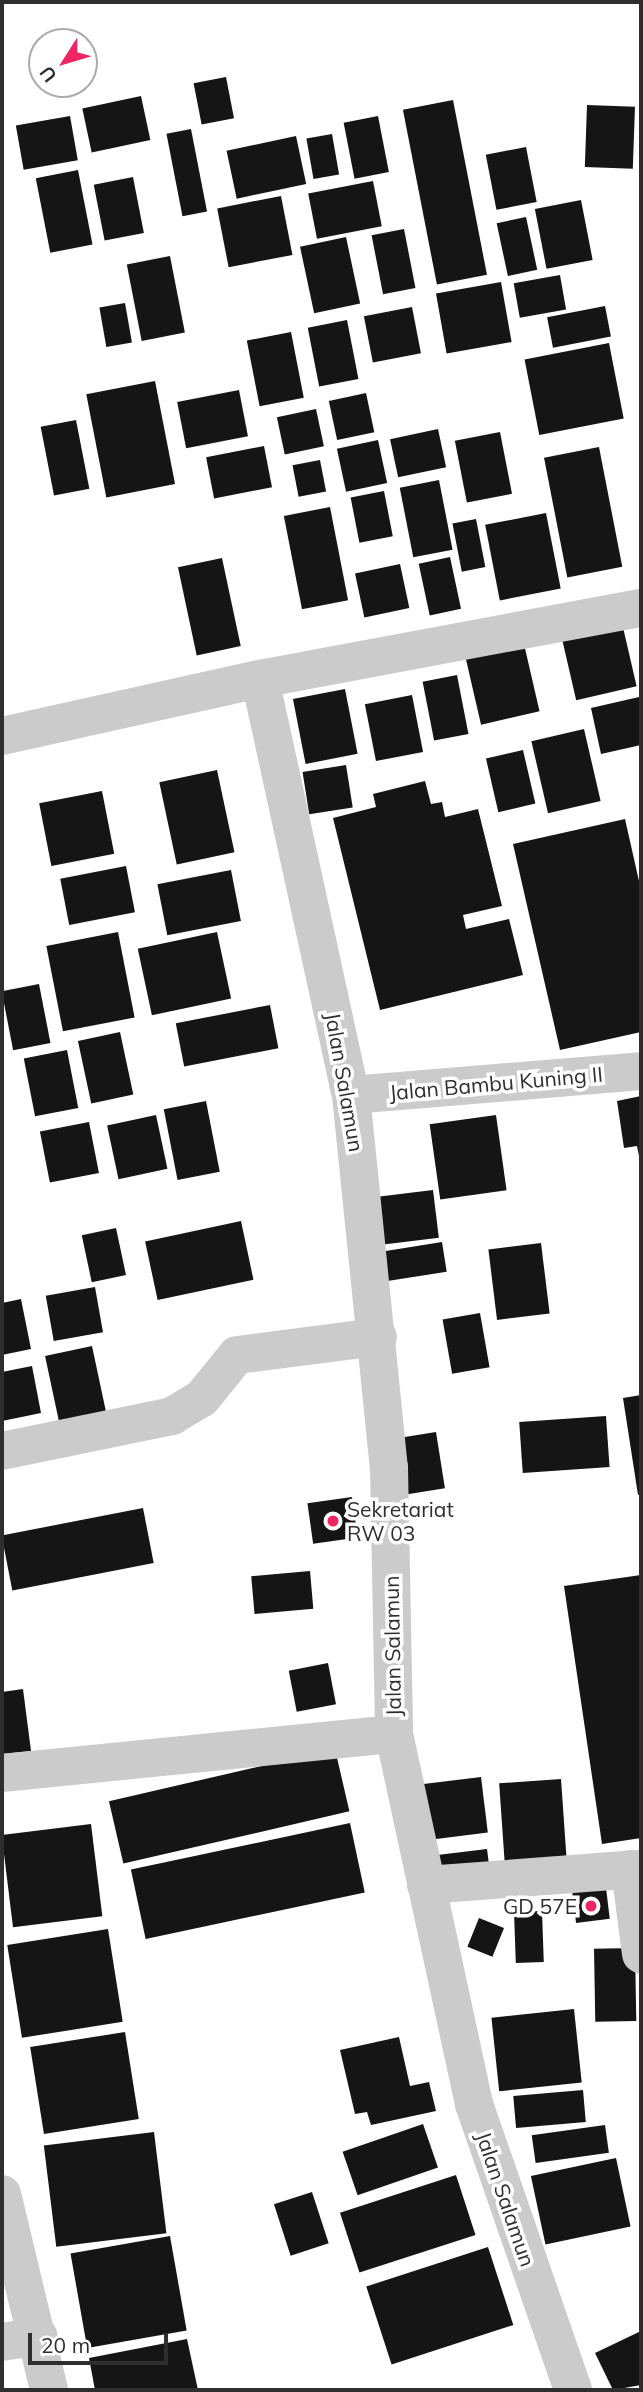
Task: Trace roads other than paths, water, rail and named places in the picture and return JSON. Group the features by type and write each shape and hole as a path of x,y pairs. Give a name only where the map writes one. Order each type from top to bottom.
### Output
{"street":[{"path":"2,736 260,679 641,608"},
{"name":"Jalan Salamun","path":"260,679 351,1095 389,1466 394,1734 474,2105 573,2390"},
{"name":"Jalan Bambu Kuning II","path":"351,1095 641,1071"},
{"path":"2,1451 172,1416 202,1398 237,1355 377,1337"},
{"path":"2,1773 394,1734"},
{"path":"426,1885 635,1869 641,1954"},
{"path":"2,2194 39,2336 49,2390"},
{"path":"2,2342 39,2336"}],"place":[{"name":"Sekretariat RW 03","path":"333,1521"},
{"name":"GD 57E","path":"591,1906"}]}
